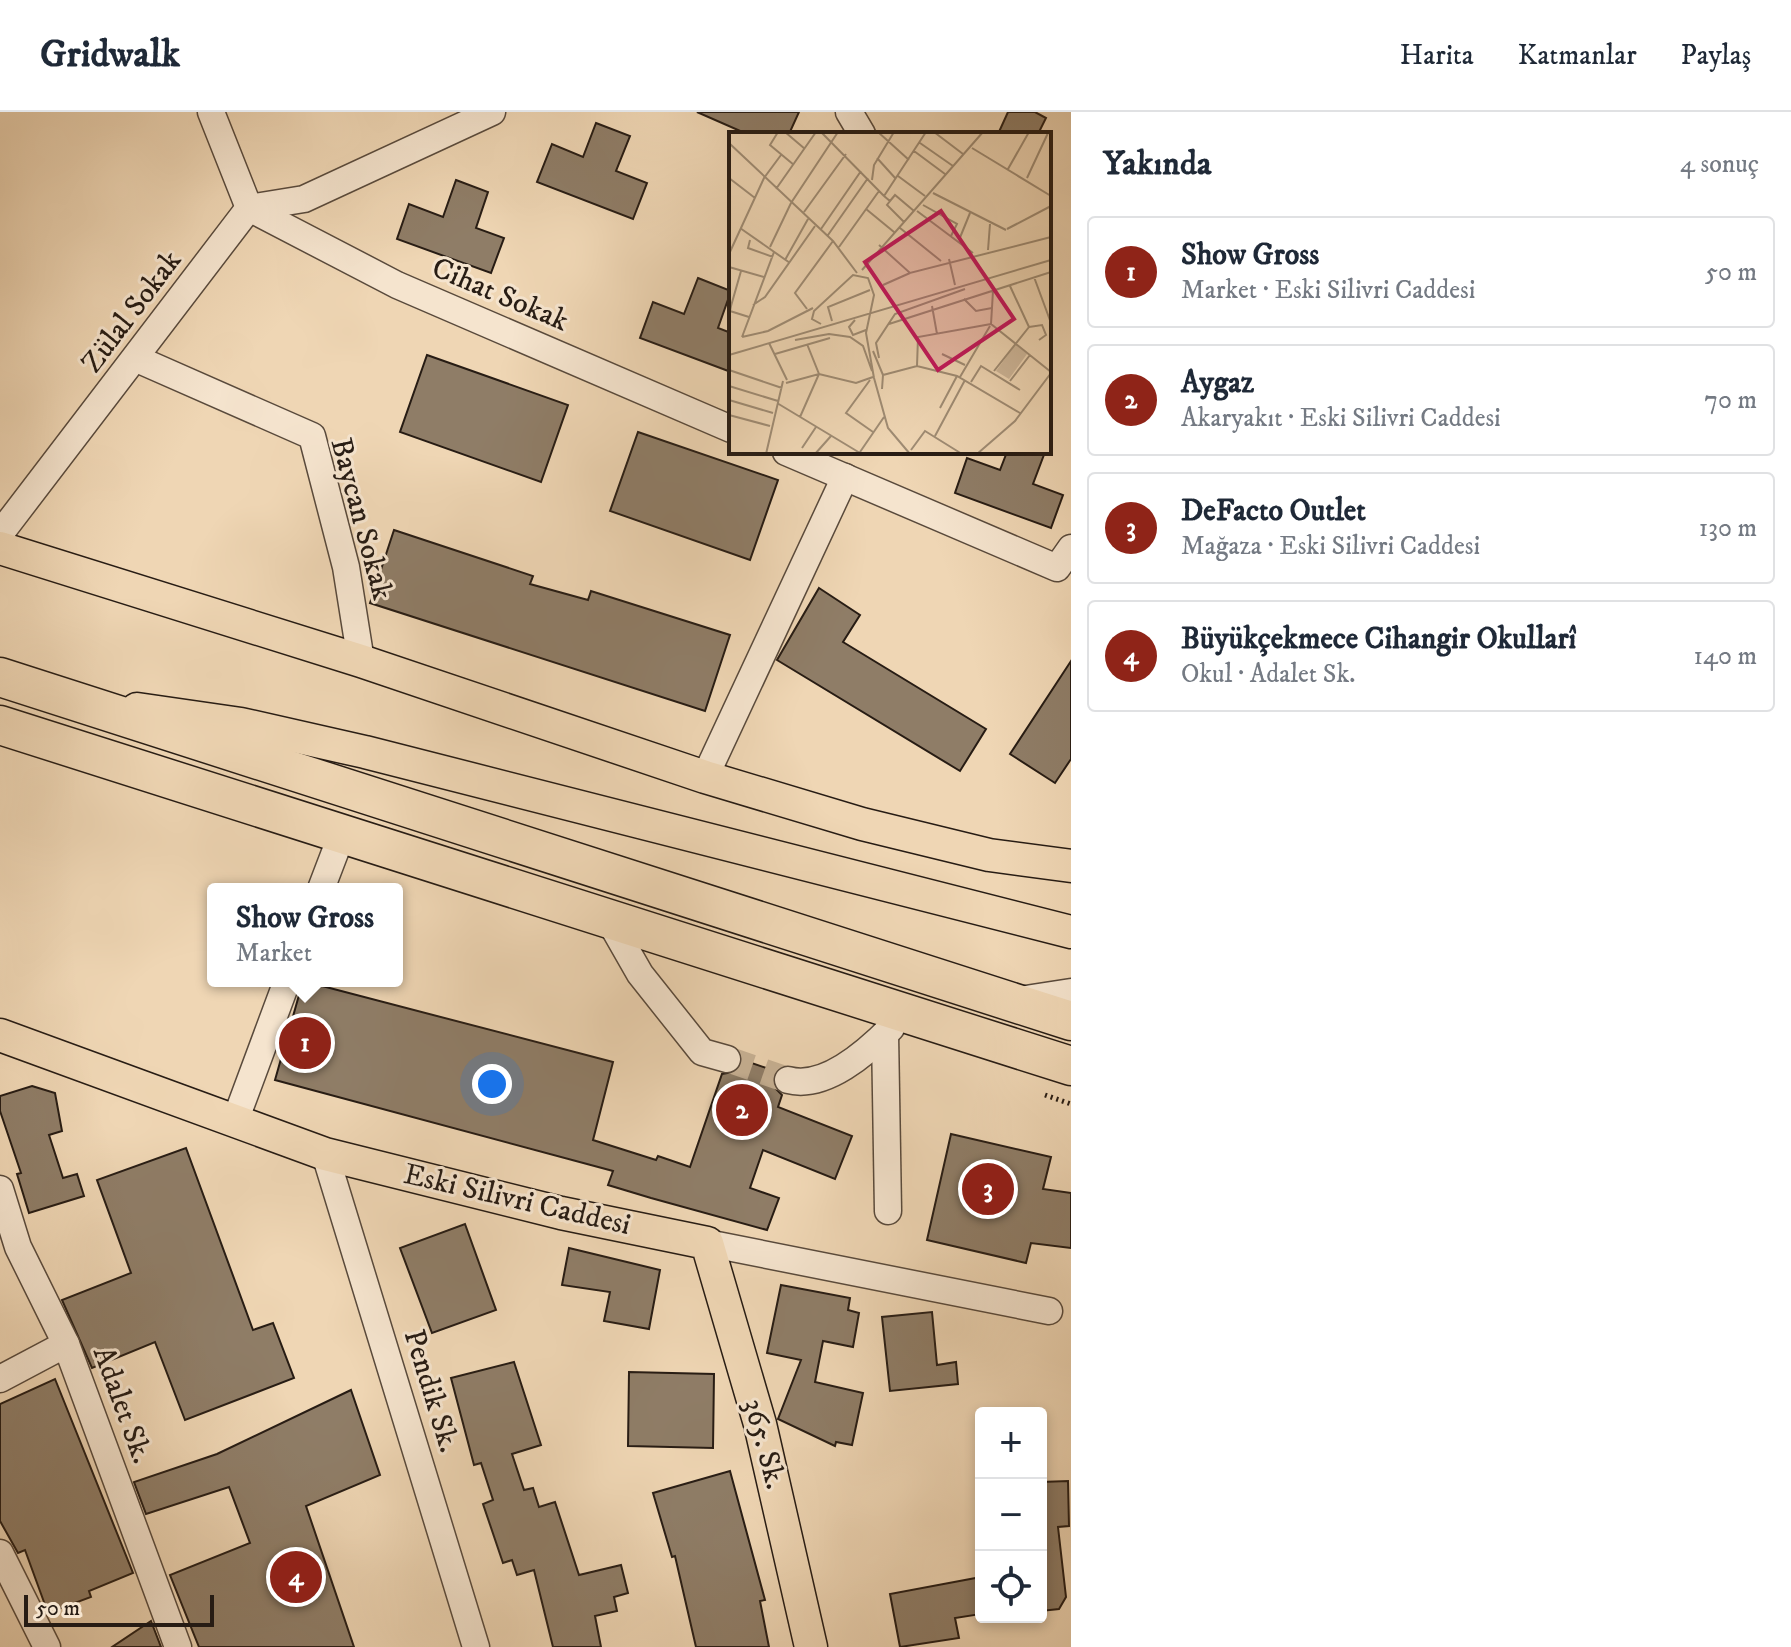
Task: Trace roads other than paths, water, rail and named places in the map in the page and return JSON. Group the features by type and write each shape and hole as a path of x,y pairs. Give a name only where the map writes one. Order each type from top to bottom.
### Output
{"highway":[{"path":"0,677 1071,1021"},
{"path":"0,725 608,918 896,1024 1071,1066"}],"main road":[{"path":"0,548 361,661 705,777 862,824 975,851 1071,866"},
{"path":"69,698 241,724 365,752 1071,932"},
{"name":"Eski Silivri Caddesi","path":"0,1035 325,1154 561,1213 707,1243"},
{"name":"365. Sk.","path":"707,1243 760,1424 796,1567 811,1647"}],"street":[{"path":"211,112 249,208 304,199 492,112"},
{"path":"849,112 861,132"},
{"name":"Zülal Sokak","path":"0,534 137,359 249,208"},
{"name":"Cihat Sokak","path":"249,208 397,285 729,428"},
{"name":"Baycan Sokak","path":"137,359 312,436 346,567 361,661"},
{"path":"791,454 1057,568 1071,548"},
{"path":"705,777 845,477"},
{"path":"323,883 342,834"},
{"path":"608,918 640,974 702,1052 727,1059"},
{"path":"235,1121 285,987"},
{"path":"1009,1001 1071,992"},
{"path":"788,1080 821,1077 865,1054 896,1024"},
{"path":"888,1211 896,1024"},
{"name":"Pendik Sk.","path":"325,1154 476,1647"},
{"name":"Adalet Sk.","path":"0,1189 9,1253 66,1344 178,1647"},
{"name":"Eski Silivri Caddesi","path":"707,1243 1049,1311"},
{"path":"0,1379 66,1344"},
{"path":"0,1553 47,1647"}],"tunnel":[{"path":"727,1059 788,1080"}],"place":[{"name":"Show Gross","path":"305,1043"},
{"name":"Aygaz","path":"742,1110"},
{"name":"DeFacto Outlet","path":"988,1189"},
{"name":"Büyükçekmece Cihangir Okullarî","path":"296,1577"}]}
